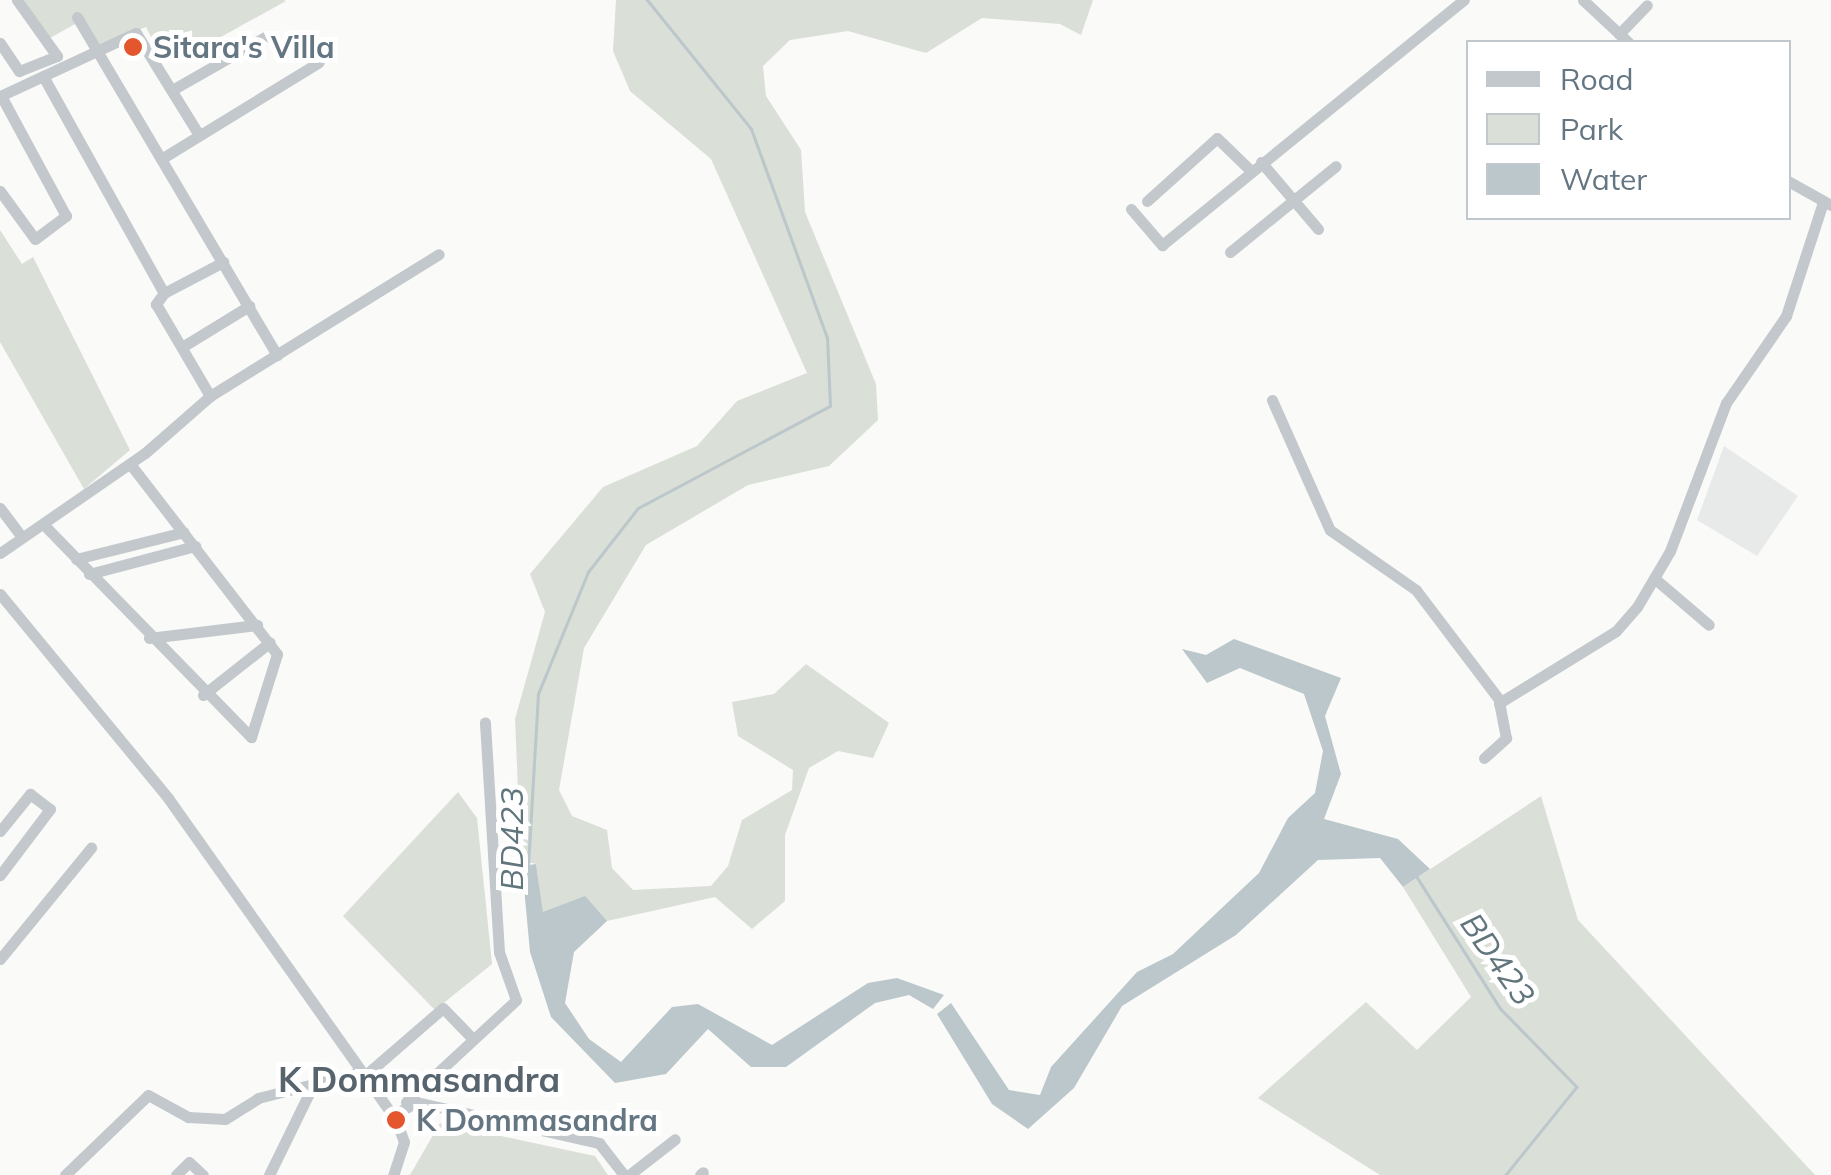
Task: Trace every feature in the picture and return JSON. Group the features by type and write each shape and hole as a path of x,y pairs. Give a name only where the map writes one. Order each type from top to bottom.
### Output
{"street":[{"path":"18,0 56,52 37,74"},
{"path":"1131,209 1162,245 1464,0"},
{"path":"1583,0 1623,38 1647,5"},
{"path":"1595,11 1606,0"},
{"path":"77,16 277,355"},
{"path":"0,191 35,239 66,216 1,96 37,74 136,33 199,135"},
{"path":"172,90 265,37"},
{"path":"0,43 20,71 37,74 164,293"},
{"path":"160,159 318,62"},
{"path":"1146,201 1217,138 1294,200 1318,229"},
{"path":"1230,252 1336,166"},
{"path":"1484,758 1506,738 1495,713 1502,702 1616,631 1654,578 1726,403 1786,316 1828,206 1791,184"},
{"path":"0,553 130,464 210,396 439,254"},
{"path":"210,396 156,304 164,293 223,262"},
{"path":"182,346 249,306"},
{"path":"1272,400 1330,530 1416,590 1502,702"},
{"path":"43,524 203,696 251,737 278,657 130,464"},
{"path":"0,508 22,537"},
{"path":"76,559 184,532"},
{"path":"90,574 195,546"},
{"path":"1654,578 1709,625"},
{"path":"2,602 168,798 359,1076 392,1116 404,1142 394,1175"},
{"path":"149,638 256,625"},
{"path":"203,696 270,642"},
{"path":"392,1116 469,1035 516,1000 500,952 484,722"},
{"path":"0,831 30,794 50,810 0,875"},
{"path":"0,958 91,848"},
{"path":"65,1175 148,1095 188,1117 226,1119 258,1098 359,1076 444,1008 469,1035"},
{"path":"268,1175 313,1085"},
{"path":"406,1102 599,1143 626,1175 675,1138"},
{"path":"176,1175 189,1162 202,1175"}],"shaded area":[{"path":"1724,446 1798,496 1757,556 1697,520"}],"green space":[{"path":"24,0 286,1 190,54 174,37 157,49 146,27 98,47 84,19 50,38"},
{"path":"616,0 1093,0 1081,35 1060,24 982,18 926,53 848,31 790,40 763,66 766,96 801,150 805,212 876,384 878,420 829,466 748,485 646,545 584,648 559,790 572,816 607,830 612,868 633,890 711,886 728,866 742,820 792,790 793,770 738,736 732,702 774,694 806,664 889,723 873,758 838,751 809,768 785,835 785,901 752,929 715,897 607,921 590,906 543,913 536,864 521,860 515,719 545,612 530,574 603,487 697,446 737,401 807,373 711,159 630,91 613,51"},
{"path":"0,230 22,264 33,257 130,450 84,489 0,342"},
{"path":"458,792 477,818 492,964 435,1010 343,916"},
{"path":"1541,796 1578,920 1815,1175 1380,1175 1258,1098 1366,1002 1417,1050 1471,997 1403,887"},
{"path":"440,1123 595,1156 608,1175 410,1175"}],"water":[{"path":"1234,639 1341,678 1325,716 1341,774 1324,819 1398,839 1430,869 1403,887 1380,858 1318,860 1236,935 1122,1006 1074,1088 1028,1129 992,1104 937,1014 951,1003 1009,1090 1040,1095 1051,1067 1137,972 1173,954 1259,873 1288,818 1315,793 1323,751 1304,694 1240,668 1207,683 1182,649 1206,655"},
{"path":"536,864 543,912 585,896 607,921 574,952 565,1003 589,1039 621,1062 672,1007 698,1004 772,1045 868,983 897,978 944,995 933,1009 909,995 875,1003 786,1067 751,1067 708,1029 666,1074 615,1083 551,1017 530,952 522,866"}],"waterway":[{"name":"BD423","path":"528,867 538,694 588,572 638,508 830,406 827,338 751,129 647,0"},
{"name":"BD423","path":"1417,877 1500,1008 1577,1087 1506,1175"}],"place":[{"name":"Sitara's Villa","path":"133,47"},
{"name":"K Dommasandra","path":"396,1120"}],"district":[{"name":"K Dommasandra","path":"419,1079"}]}
